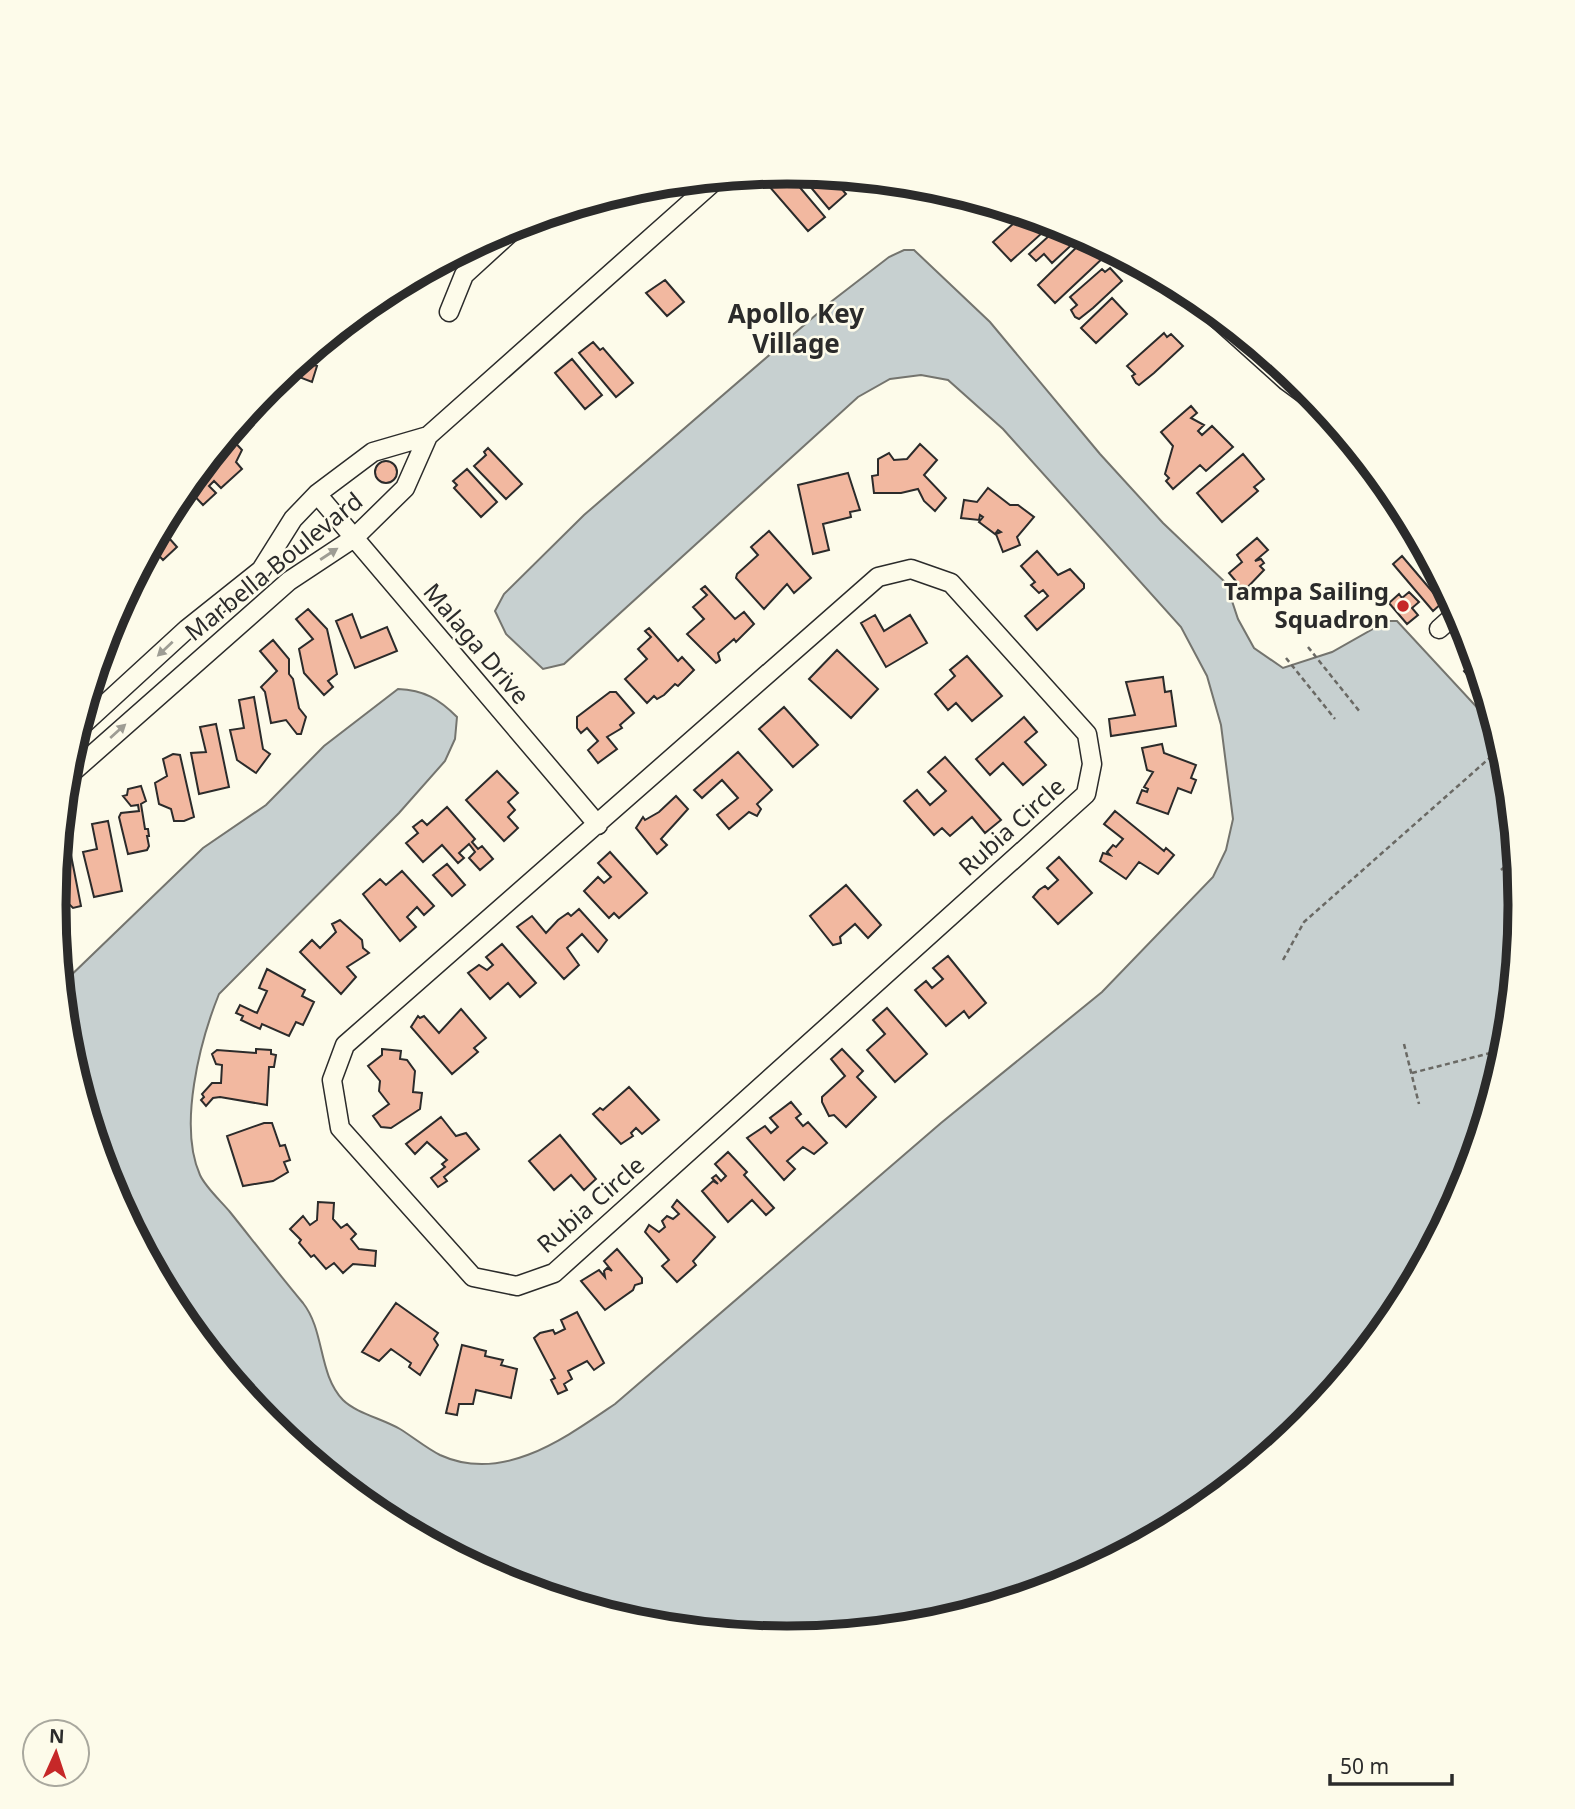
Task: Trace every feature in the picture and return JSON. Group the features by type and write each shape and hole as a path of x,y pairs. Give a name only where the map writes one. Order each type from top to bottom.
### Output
{"street":[{"name":"Marbella Boulevard","path":"80,766 289,581 354,538 405,488 428,436 706,189"},
{"path":"449,312 464,275 497,245"},
{"name":"Marbella Boulevard","path":"91,717 216,605 261,570 293,519 317,494 373,452 428,436"},
{"name":"Malaga Drive","path":"317,494 598,825"},
{"name":"Rubia Circle","path":"911,569 951,583 1087,734 1092,764 1086,794 554,1272 517,1286 473,1277 340,1128 332,1080 345,1045 598,825 878,577 911,569"},
{"path":"216,605 235,627"},
{"path":"1439,629 1450,620"}],"path":[{"path":"1308,647 1360,712"},
{"path":"1286,658 1335,719"},
{"path":"1283,960 1304,922 1493,755"},
{"path":"1501,870 1507,865"},
{"path":"1404,1044 1419,1104"},
{"path":"1412,1073 1493,1052"}],"shaded area":[{"path":"904,250 914,250 990,322 1100,454 1163,523 1226,583 1238,619 1254,648 1283,668 1332,652 1387,621 1397,621 1483,713 1495,764 1507,857 1507,952 1495,1045 1484,1091 1454,1180 1412,1265 1387,1305 1330,1380 1297,1414 1263,1447 1188,1504 1148,1529 1063,1571 974,1601 928,1612 835,1624 788,1626 740,1624 647,1612 601,1601 512,1571 427,1529 349,1477 312,1447 245,1380 215,1343 163,1265 121,1180 91,1091 80,1045 71,976 203,848 266,805 324,746 398,689 416,691 430,697 457,717 455,739 445,761 399,813 219,994 199,1059 191,1109 191,1133 194,1155 203,1180 310,1314 329,1378 343,1400 355,1409 400,1429 440,1455 464,1463 487,1464 510,1461 554,1443 615,1404 941,1123 1102,992 1213,877 1226,850 1233,819 1221,725 1207,676 1181,627 1003,429 948,380 921,375 890,379 858,397 564,664 543,669 506,634 495,611 504,594 584,515 832,301 889,257"}],"building":[{"path":"797,184 825,217 808,231 768,185"},
{"path":"808,184 839,185 846,194 829,209"},
{"path":"1016,221 1044,231 1011,261 993,242"},
{"path":"1051,234 1074,243 1052,263 1044,254 1036,261 1029,254"},
{"path":"1079,245 1104,257 1055,303 1038,285"},
{"path":"1110,268 1122,281 1079,319 1075,317 1071,310 1077,305 1070,297 1102,269 1105,272"},
{"path":"665,280 684,302 667,316 646,293"},
{"path":"1112,298 1127,314 1096,343 1081,328"},
{"path":"1164,333 1167,337 1171,334 1183,346 1139,385 1132,376 1135,374 1127,366"},
{"path":"593,342 600,350 603,348 633,383 616,397 579,353"},
{"path":"572,359 602,395 585,409 555,373"},
{"path":"310,364 317,366 312,382 297,376"},
{"path":"1191,406 1197,413 1191,418 1204,425 1198,431 1202,435 1212,426 1233,447 1206,471 1200,465 1173,489 1166,481 1169,478 1165,474 1173,446 1161,432"},
{"path":"234,442 242,450 236,462 242,469 221,488 214,481 209,486 216,493 203,505 194,496"},
{"path":"920,444 937,460 924,475 946,498 935,511 924,501 918,489 901,493 874,493 872,476 878,475 878,459 889,453 894,460 907,459"},
{"path":"488,448 522,484 506,499 474,466 486,455 484,452"},
{"path":"1243,454 1264,479 1254,487 1258,491 1222,522 1197,493"},
{"path":"382,461 390,461 397,468 397,476 390,483 382,483 375,476 375,468"},
{"path":"467,469 497,502 481,517 454,488 457,485 453,481"},
{"path":"848,473 860,510 850,512 851,517 823,524 829,550 813,554 798,485"},
{"path":"988,488 1010,505 1018,505 1034,517 1017,537 1020,545 1003,552 996,534 1001,532 998,530 995,534 979,522 983,517 980,515 979,520 961,518 964,500 977,502"},
{"path":"769,531 811,578 794,593 787,584 764,609 736,578 758,555 751,547"},
{"path":"168,537 177,547 163,560 158,554"},
{"path":"1257,538 1268,550 1255,561 1261,559 1264,563 1260,566 1264,570 1244,591 1229,573 1242,562 1237,555"},
{"path":"1037,551 1058,575 1070,569 1084,584 1084,588 1037,630 1025,616 1048,596 1043,590 1039,593 1031,585 1035,582 1021,566"},
{"path":"1402,556 1442,603 1433,611 1393,564"},
{"path":"705,586 735,619 744,612 754,624 736,642 734,639 718,653 720,660 716,663 687,634 704,619 693,607 707,595 701,589"},
{"name":"Tampa Sailing Squadron","path":"1409,592 1419,602 1412,608 1418,615 1407,624 1389,603 1399,594 1402,598"},
{"path":"308,609 327,629 337,674 328,681 333,687 324,695 304,673 299,649 313,639 296,619"},
{"path":"352,614 361,638 387,627 397,651 355,668 336,621"},
{"path":"875,615 884,631 910,615 927,643 886,667 861,623"},
{"path":"649,628 678,661 682,657 694,670 678,686 675,684 664,695 657,699 654,696 647,703 625,679 647,659 638,649 651,637 645,631"},
{"path":"273,640 289,659 289,674 293,679 299,708 306,717 301,734 297,734 286,720 271,723 265,692 261,687 277,671 260,651"},
{"path":"837,650 878,689 851,718 809,679"},
{"path":"967,656 1002,696 972,721 956,703 948,710 935,694 955,676 950,670"},
{"path":"1468,668 1472,681 1464,671"},
{"path":"1163,677 1165,692 1171,691 1176,726 1111,736 1109,719 1135,715 1126,682"},
{"path":"610,692 616,692 634,713 620,725 622,728 607,737 617,749 598,763 588,750 598,741 587,728 581,733 577,728 577,717"},
{"path":"254,697 263,749 270,754 256,773 237,760 230,730 244,728 239,700"},
{"path":"784,707 818,745 793,767 759,729"},
{"path":"1024,717 1037,732 1025,742 1046,765 1023,785 1003,763 990,775 976,759"},
{"path":"216,724 229,787 199,794 191,753 206,752 200,727"},
{"path":"1162,744 1164,753 1196,765 1191,778 1196,780 1191,793 1178,788 1168,814 1137,803 1142,790 1147,792 1148,789 1144,787 1153,772 1147,770 1142,748"},
{"path":"738,752 772,790 757,804 761,809 757,816 749,812 729,829 717,815 738,798 722,780 702,798 694,790"},
{"path":"173,754 180,755 194,817 184,821 174,821 171,809 159,804 155,783 167,776 163,759"},
{"path":"945,757 1001,820 985,833 972,817 950,836 942,828 934,835 904,801 917,790 930,805 946,791 928,772"},
{"path":"497,771 518,793 508,802 515,810 508,817 518,828 504,841 466,800"},
{"path":"141,786 146,801 141,804 145,829 148,829 149,846 147,850 128,854 119,817 121,813 139,811 138,805 131,806 123,796 127,795 128,789"},
{"path":"676,796 688,809 661,839 667,845 657,854 636,828 643,817 645,820 659,812"},
{"path":"447,807 475,839 472,842 478,849 482,846 493,859 480,870 469,858 475,852 469,844 459,853 464,858 458,863 442,845 423,862 406,843 418,833 413,827 422,820 427,825"},
{"path":"1115,811 1164,851 1166,848 1174,855 1158,874 1139,862 1126,879 1100,861 1103,853 1110,855 1107,852 1123,839 1104,824"},
{"path":"108,821 122,891 94,897 83,852 97,849 92,824"},
{"path":"69,850 81,906 73,908 66,902"},
{"path":"610,852 647,893 619,918 614,913 609,918 584,891 598,877 604,883 611,877 598,863"},
{"path":"1059,857 1092,893 1058,924 1033,897 1039,890 1045,886 1048,889 1058,880 1047,868"},
{"path":"447,864 465,885 452,896 433,875"},
{"path":"402,871 434,906 424,915 417,907 407,917 416,927 400,941 363,894 380,879 386,885"},
{"path":"846,885 881,925 868,938 855,924 840,937 841,943 833,945 810,916"},
{"path":"579,909 607,940 598,952 582,934 567,948 579,965 564,979 517,927 532,916 546,933 558,920 568,913 571,916"},
{"path":"340,920 362,940 363,948 369,953 347,967 356,977 341,994 300,952 312,940 320,948 336,932 332,924"},
{"path":"502,944 536,983 520,997 508,983 490,999 468,973 479,965 487,970 493,965 486,957"},
{"path":"948,956 986,1003 969,1018 964,1011 946,1026 915,990 926,981 932,988 943,979 933,968"},
{"path":"267,969 305,990 302,996 314,1002 303,1025 296,1022 289,1036 262,1024 260,1029 241,1020 243,1016 236,1013 240,1005 257,1013 267,991 259,988"},
{"path":"887,1008 927,1054 895,1082 867,1050 885,1034 873,1020"},
{"path":"461,1009 486,1038 474,1048 478,1052 452,1074 411,1027 418,1016 424,1016 439,1033"},
{"path":"256,1049 271,1050 271,1054 276,1055 274,1067 269,1067 267,1105 220,1097 213,1098 206,1106 201,1100 204,1097 202,1094 212,1083 221,1083 222,1065 216,1064 212,1054 217,1050 256,1053"},
{"path":"382,1049 401,1051 400,1059 407,1060 415,1071 413,1092 422,1093 420,1109 391,1128 381,1127 373,1116 389,1104 379,1091 380,1081 368,1066 382,1055"},
{"path":"842,1049 863,1071 857,1077 876,1097 846,1127 834,1115 829,1116 822,1102 822,1097 845,1076 831,1059"},
{"path":"629,1087 659,1120 642,1134 636,1128 631,1133 633,1136 621,1144 593,1114 600,1108 603,1110"},
{"path":"791,1102 801,1114 796,1118 803,1126 808,1122 827,1143 814,1154 803,1147 787,1161 795,1169 784,1180 747,1138 765,1126 771,1133 778,1127 770,1118"},
{"path":"441,1117 456,1136 466,1133 479,1149 444,1177 447,1181 438,1187 431,1178 445,1167 442,1164 447,1160 427,1142 415,1154 406,1144"},
{"path":"264,1123 272,1123 280,1146 285,1145 290,1160 284,1162 288,1172 273,1181 243,1186 227,1136"},
{"path":"560,1135 596,1179 584,1190 571,1175 554,1190 529,1161"},
{"path":"728,1152 747,1172 744,1175 774,1208 766,1215 752,1200 728,1222 702,1191 713,1181 718,1184 712,1178 716,1175 721,1181 726,1176 715,1164"},
{"path":"677,1200 715,1237 693,1261 696,1265 677,1282 662,1266 669,1260 645,1232 649,1225 659,1232 665,1227 662,1221 667,1216 673,1219 679,1214 672,1207"},
{"path":"318,1202 334,1203 333,1219 341,1228 347,1224 356,1234 351,1239 359,1249 376,1251 375,1266 353,1264 343,1273 334,1263 326,1269 314,1255 311,1257 299,1243 301,1240 290,1229 303,1216 310,1225 317,1220"},
{"path":"617,1249 642,1278 642,1283 635,1285 633,1290 605,1310 581,1281 599,1270 605,1277 604,1271 607,1268 612,1271 604,1261"},
{"path":"396,1303 438,1333 434,1339 438,1345 420,1375 409,1367 411,1363 391,1349 379,1361 362,1352"},
{"path":"577,1312 604,1363 594,1370 587,1361 568,1371 572,1379 564,1384 567,1390 558,1394 551,1380 555,1378 534,1338 540,1333 553,1330 555,1334 565,1329 561,1320"},
{"path":"462,1345 486,1351 485,1356 503,1360 501,1365 517,1369 511,1398 476,1390 473,1404 459,1404 457,1415 446,1413"}],"place":[{"name":"Tampa Sailing Squadron","path":"1403,606"}],"district":[{"name":"Apollo Key Village","path":"796,329"}]}
